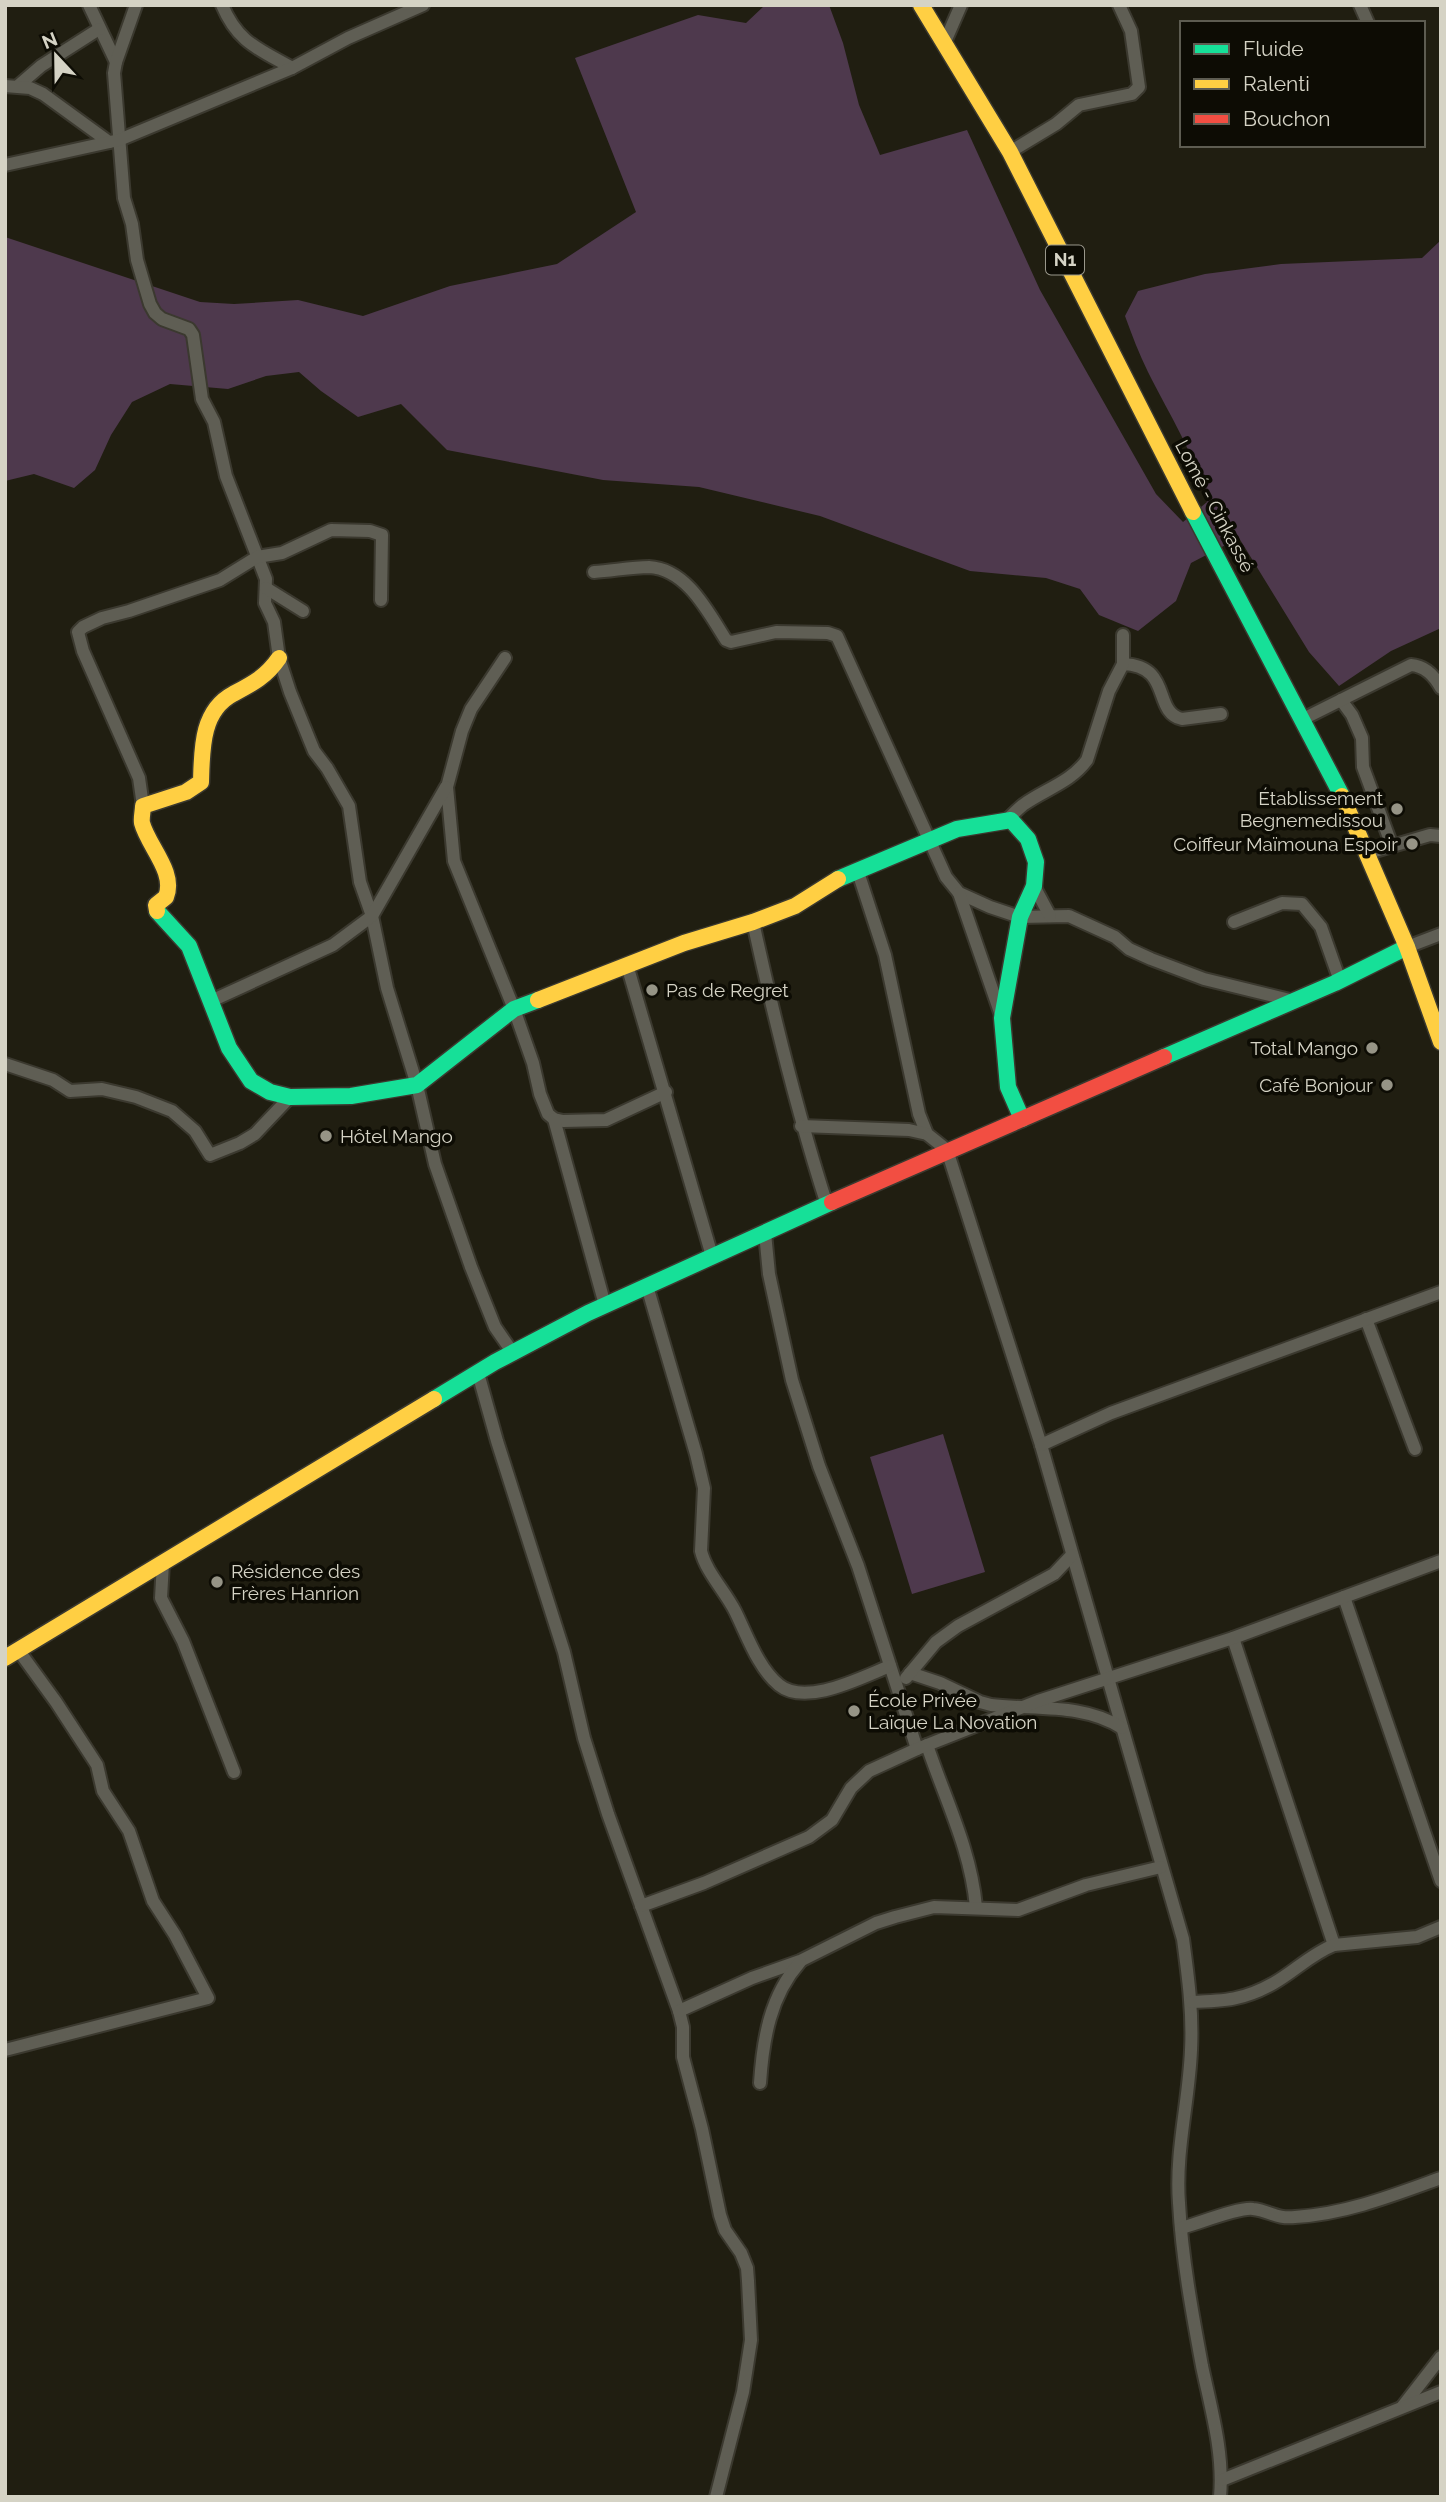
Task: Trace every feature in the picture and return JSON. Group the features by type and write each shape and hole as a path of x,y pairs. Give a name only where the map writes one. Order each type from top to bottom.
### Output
{"main road":[{"name":"Lomé - Cinkassé","path":"921,5 1010,152 1344,800 1407,947 1441,1042"},
{"path":"279,658 272,671 249,688 230,695 211,715 202,741 201,782 186,792 142,806 142,822 168,881 168,892 164,900 156,905 158,913 189,946 229,1048 251,1081 259,1087 290,1097 352,1096 417,1085 514,1009 701,937 795,906 830,883 929,840 957,830 1007,820 1015,823 1028,839 1036,862 1034,886 1020,917 1002,1018 1008,1087 1022,1119"},
{"path":"12,1655 478,1373 605,1305 947,1150 1340,981 1407,947"}],"street":[{"path":"89,5 116,62"},
{"path":"136,5 114,73 114,141 137,260 155,313 162,319 189,329 193,335 202,399 214,422 226,476 266,579 265,603 274,622 279,658 311,745 349,806 360,882 372,916 387,988 417,1085 435,1164 495,1327 513,1353"},
{"path":"222,5 235,31 244,40 292,68"},
{"path":"5,165 114,141 292,68 348,38 423,5"},
{"path":"943,44 961,5"},
{"path":"1010,152 1056,124 1079,105 1132,94 1139,87 1131,32 1119,5"},
{"path":"1360,5 1367,21"},
{"path":"19,85 41,65 99,29"},
{"path":"5,86 19,85 43,94 114,141"},
{"path":"142,806 139,778 89,667 78,632 83,627 102,618 220,580 257,557 282,553 331,530 380,533 383,540 382,600"},
{"path":"594,572 651,567 674,574 701,602 726,640 731,642 776,632 828,633 837,636 946,877 959,893 1002,1018"},
{"path":"266,588 303,611"},
{"path":"1007,820 1024,804 1060,785 1087,760 1109,691 1123,664 1123,635"},
{"path":"211,1001 333,945 372,916 447,787 462,731 471,709 505,658"},
{"path":"1123,664 1139,665 1150,670 1170,712 1176,718 1221,714"},
{"path":"1303,719 1410,665 1426,669 1436,678 1441,688"},
{"path":"1341,700 1358,726 1362,738 1363,767 1392,846"},
{"path":"447,787 454,861 514,1009 548,1114 563,1121 606,1119 666,1093"},
{"path":"1368,853 1437,833"},
{"path":"858,872 886,955 919,1114 927,1134 947,1150 1041,1445 1183,1939 1191,2002 1191,2051 1178,2199 1191,2309 1219,2447 1222,2480 1220,2497"},
{"path":"1034,886 1050,916"},
{"path":"959,893 1020,917 1069,916 1115,937 1141,956 1204,979 1294,1001"},
{"path":"1234,922 1282,903 1302,904 1321,927 1340,981"},
{"path":"752,922 801,1126 827,1205"},
{"path":"1407,947 1441,934"},
{"path":"627,965 712,1256"},
{"path":"5,1064 53,1080 70,1091 102,1089 136,1097 172,1111 195,1131 210,1155 255,1134 290,1097"},
{"path":"554,1119 605,1305"},
{"path":"801,1126 878,1127 927,1134"},
{"path":"765,1233 769,1274 792,1380 819,1466 858,1566 898,1688 966,1849 974,1881 976,1907"},
{"path":"647,1286 704,1489 701,1551 703,1559 728,1597 764,1668 778,1684 789,1691 808,1693 832,1689 890,1665"},
{"path":"1041,1445 1111,1413 1441,1292"},
{"path":"1366,1319 1415,1449"},
{"path":"478,1373 564,1653 588,1751 679,2011 683,2027 683,2057 702,2129 720,2216 747,2268 751,2340 743,2392 716,2497"},
{"path":"898,1688 936,1642 958,1626 1054,1574 1072,1556"},
{"path":"641,1906 704,1883 809,1837 832,1820 851,1788 869,1771 922,1747 1075,1688 1108,1680 1233,1638 1441,1561"},
{"path":"163,1563 161,1598 183,1641 234,1772"},
{"path":"1345,1598 1441,1881"},
{"path":"1233,1638 1334,1945"},
{"path":"5,2050 208,1998 175,1935 153,1901 129,1831 103,1791 97,1765 56,1702 12,1655"},
{"path":"910,1673 940,1683 980,1702 1018,1709 1087,1713 1108,1718 1122,1728"},
{"path":"679,2011 752,1978 800,1961 876,1923 895,1917 934,1907 1018,1910 1086,1885 1161,1867"},
{"path":"1191,2002 1233,2001 1274,1983 1322,1949 1334,1945 1417,1937 1441,1927"},
{"path":"760,2083 765,2028 783,1985 800,1961"},
{"path":"1181,2228 1240,2210 1253,2209 1276,2218 1360,2205 1441,2178"},
{"path":"1402,2406 1441,2357"},
{"path":"1222,2480 1441,2392"}],"shaded area":[{"path":"765,5 829,5 843,43 859,105 880,155 967,130 1040,290 1156,494 1183,522 1207,502 1189,451 1145,365 1125,316 1138,291 1205,274 1281,264 1422,258 1441,240 1441,628 1391,651 1339,686 1309,652 1239,538 1191,563 1176,601 1138,631 1099,615 1080,589 1046,578 970,571 820,516 699,487 603,480 447,450 401,404 358,417 299,372 266,376 228,389 170,384 132,402 111,435 95,470 74,488 34,474 5,481 5,237 200,302 234,304 298,300 363,316 450,286 557,264 636,212 575,58 698,15 746,23"},
{"path":"943,1434 985,1572 912,1594 870,1457"}],"traffic: fast":[{"path":"1193,512 1342,796"},
{"path":"838,879 957,829 1011,820 1028,839 1036,862 1034,886 1020,917 1002,1018 1008,1087 1022,1119"},
{"path":"157,911 189,946 229,1048 251,1081 270,1092 290,1097 351,1096 417,1085 514,1009 538,1000"},
{"path":"1164,1057 1335,983 1407,947"},
{"path":"434,1399 495,1362 588,1313 832,1202"}],"traffic: slow":[{"path":"921,5 1010,152 1193,512"},
{"path":"157,911 156,905 166,897 167,878 145,832 142,823 143,806 186,792 201,782 205,732 215,710 222,701 264,675 279,658"},
{"path":"1342,796 1407,947 1441,1042"},
{"path":"538,1000 684,943 795,906 838,879"},
{"path":"5,1658 434,1399"}],"traffic: jam":[{"path":"832,1202 1164,1057"}],"place":[{"name":"Établissement Begnemedissou","path":"1397,809"},
{"name":"Coiffeur Maïmouna Espoir","path":"1412,844"},
{"name":"Pas de Regret","path":"652,990"},
{"name":"Total Mango","path":"1372,1048"},
{"name":"Café Bonjour","path":"1387,1085"},
{"name":"Hôtel Mango","path":"326,1136"},
{"name":"Résidence des Frères Hanrion","path":"217,1582"},
{"name":"École Privée Laïque La Novation","path":"854,1711"}]}
